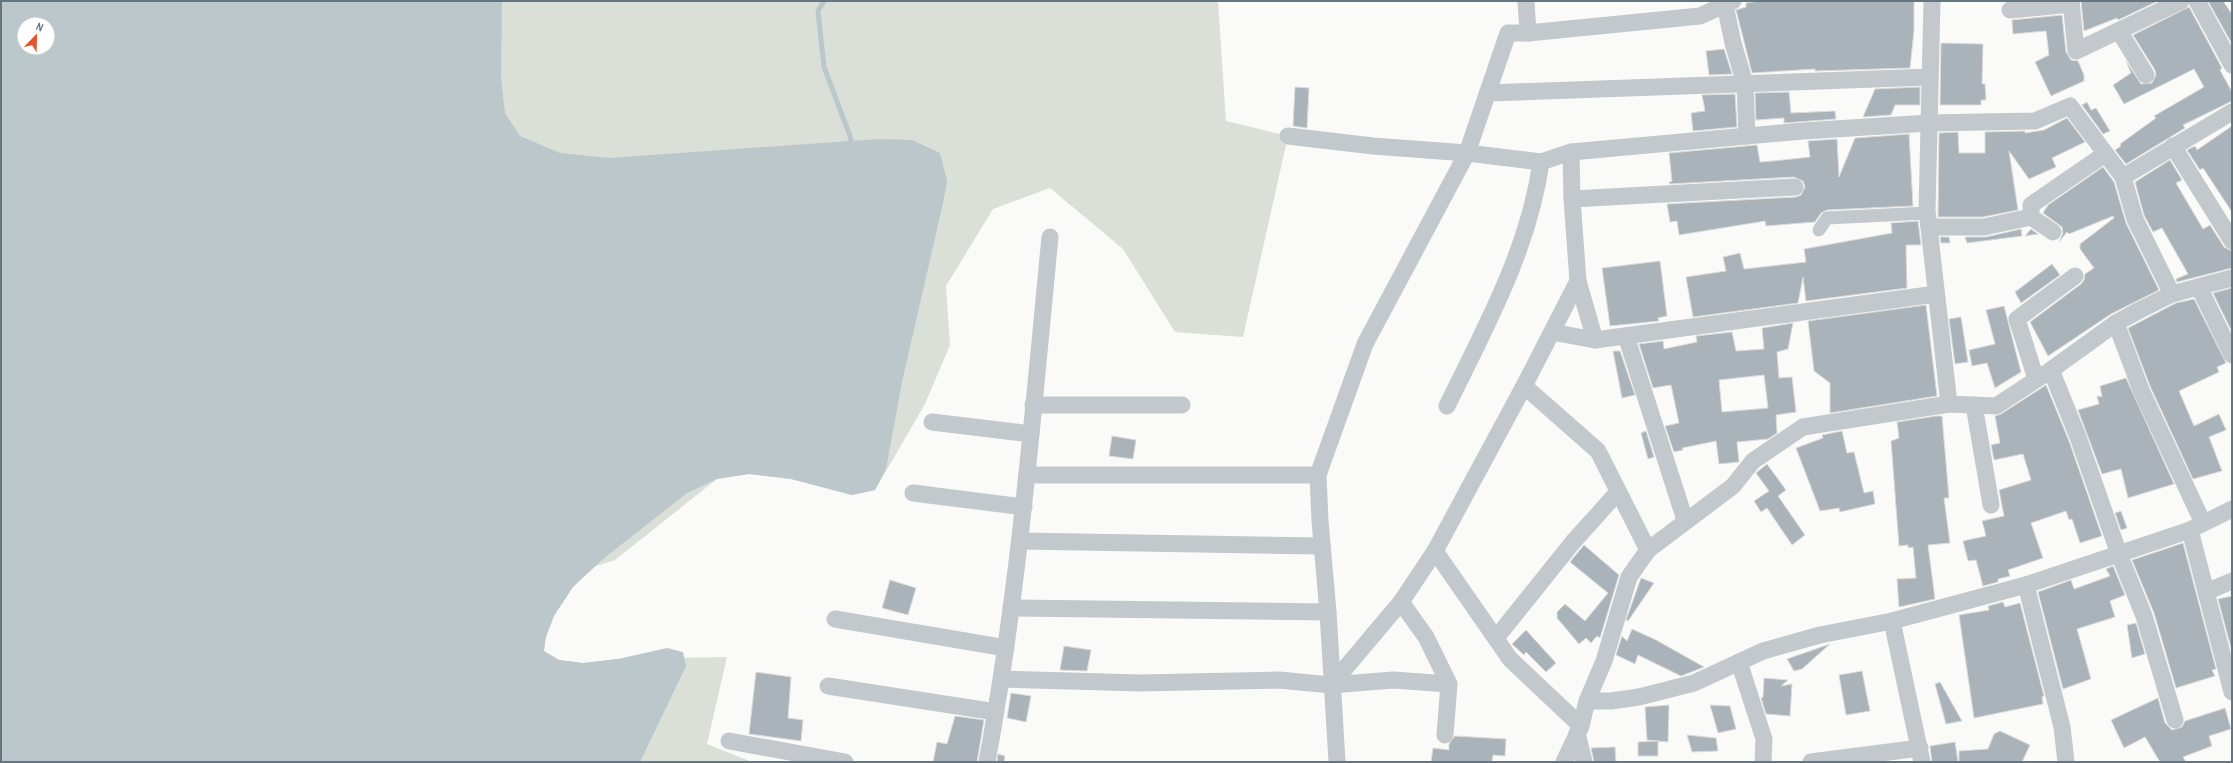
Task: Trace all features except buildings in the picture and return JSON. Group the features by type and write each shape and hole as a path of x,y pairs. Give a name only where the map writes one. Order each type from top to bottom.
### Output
{"street":[{"path":"1526,1 1528,33"},
{"path":"1932,1 1928,220 1949,404"},
{"path":"2010,10 2071,2 2076,51 2181,1"},
{"path":"2197,1 2232,65"},
{"path":"1337,762 1318,475 1365,344 1467,153 1508,33 1528,33 1700,16 1729,3 1733,43 1746,84 1747,136"},
{"path":"2118,31 2146,75"},
{"path":"1488,93 1930,77"},
{"path":"1288,136 1373,146 1467,153 1541,162 1571,152 1747,136 1929,123 2035,121 2070,106 2123,177 2135,219 2172,294"},
{"path":"2123,177 2232,112"},
{"path":"2174,146 2232,242"},
{"path":"1571,152 1572,199 1578,281 1595,340"},
{"path":"2031,217 2031,204 2105,154"},
{"path":"1447,406 1503,291 1535,198 1541,162"},
{"path":"1572,199 1795,187"},
{"path":"1819,230 1827,218 1928,220 1984,228 2031,217 2053,232"},
{"path":"987,762 1002,678 1020,541 1050,237"},
{"path":"2036,379 2017,319 2075,276"},
{"path":"1564,762 1579,730 1587,701 1604,661 1629,577 1648,550 1685,520 1733,486 1753,461 1803,427 1949,404 1996,406 2051,370 2116,323 2172,294 2232,278"},
{"path":"1332,685 1401,602 1435,551 1524,386 1578,281"},
{"path":"2199,287 2232,355"},
{"path":"1552,332 1595,340 1936,294"},
{"path":"2116,323 2196,527 2206,592 2232,692"},
{"path":"1626,336 1685,520"},
{"path":"2051,370 2078,437 2119,554 2144,616 2175,720"},
{"path":"1524,386 1598,451 1648,550"},
{"path":"1033,406 1182,405"},
{"path":"1974,405 1991,505"},
{"path":"932,422 1031,434"},
{"path":"1027,475 1318,475"},
{"path":"1496,638 1573,542 1618,492"},
{"path":"913,493 1024,507"},
{"path":"1587,701 1611,701 1638,697 1687,685 1762,651 1820,635 1892,621 2026,585 2196,527 2232,509"},
{"path":"1020,541 1322,546"},
{"path":"1435,551 1510,659 1579,730 1584,762"},
{"path":"2206,592 2232,581"},
{"path":"2026,585 2062,727 2066,762"},
{"path":"1401,602 1426,637 1449,684 1445,734"},
{"path":"1011,608 1328,612"},
{"path":"836,619 1006,648"},
{"path":"1811,762 1921,755 1892,621"},
{"path":"1739,662 1764,739 1763,762"},
{"path":"1002,678 1140,683 1279,680 1332,685 1393,680 1449,684"},
{"path":"828,686 996,712"},
{"path":"729,741 845,762"}],"shaded area":[{"path":"1,1 1218,1 1226,121 1288,136 1243,337 1175,332 1123,249 1050,188 993,209 946,286 950,345 925,404 875,490 852,495 791,479 749,474 717,479 615,560 485,602 543,651 559,660 583,663 618,659 727,657 707,744 752,762 1,762"},
{"path":"1,1 502,1 501,79 505,113 520,136 560,153 609,158 879,139 912,140 940,153 947,181 943,203 902,382 886,469 875,490 852,495 791,479 749,474 717,479 687,493 603,559 573,587 554,616 546,637 544,651 559,660 583,663 618,659 667,648 683,652 686,666 640,762 1,762"}],"waterway":[{"path":"824,1 818,11 824,67 850,136 852,147"}]}
